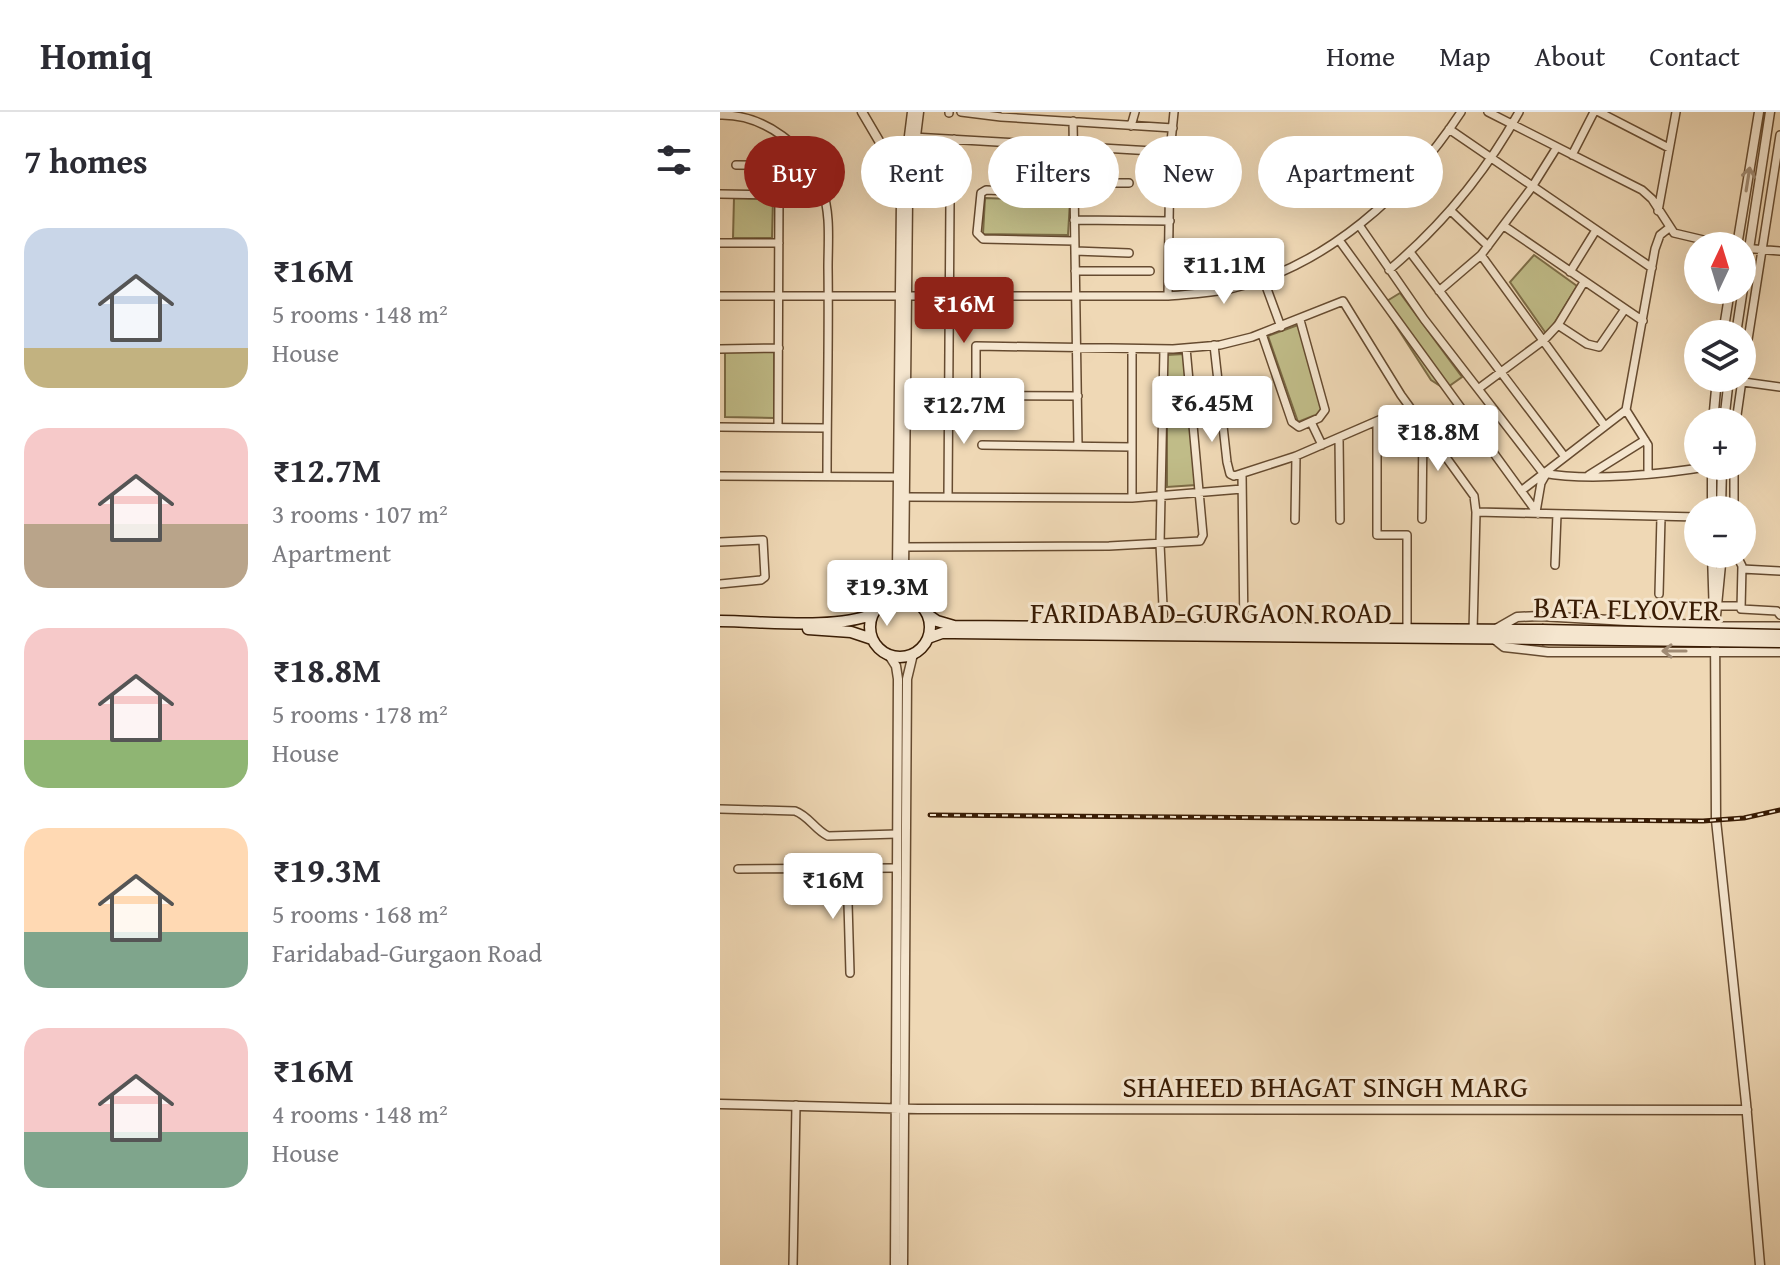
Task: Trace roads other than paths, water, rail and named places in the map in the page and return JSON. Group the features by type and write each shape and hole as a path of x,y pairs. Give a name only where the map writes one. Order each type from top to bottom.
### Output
{"main road":[{"path":"720,621 835,622 862,619 873,614 887,600 899,597 911,599 927,614 930,626 928,638 913,654 901,657 889,655 872,639 873,614"},
{"name":"FARIDABAD-GURGAON ROAD","path":"927,614 954,626 1472,634"},
{"path":"720,628 827,629 872,639"},
{"name":"FARIDABAD-GURGAON ROAD","path":"928,638 954,633 1407,629 1472,634"},
{"name":"BATA FLYOVER","path":"1472,634 1780,635"},
{"name":"BATA FLYOVER","path":"1542,634 1780,642"}],"street":[{"path":"862,112 876,136"},
{"path":"911,136 912,112"},
{"path":"911,136 919,112"},
{"path":"961,112 1173,128"},
{"path":"1131,126 1135,112"},
{"path":"1172,136 1174,112"},
{"path":"720,296 1168,296 1221,291 1293,266 1339,240 1402,186 1461,112"},
{"path":"1488,112 1642,190 1652,199 1669,228 1684,237"},
{"path":"1389,270 1451,211 1492,158 1519,112"},
{"path":"1572,155 1596,112 1669,148"},
{"path":"1658,211 1676,112"},
{"path":"1744,232 1759,112"},
{"path":"1745,232 1770,112"},
{"path":"720,115 747,116 782,136"},
{"path":"1073,121 1073,136"},
{"path":"1449,129 1652,268"},
{"path":"1751,320 1780,135"},
{"path":"1439,291 1481,255 1532,187 1557,147"},
{"path":"736,165 744,165"},
{"path":"1119,183 1129,183"},
{"path":"988,191 983,191 977,233 980,238 1074,241"},
{"path":"720,194 744,194"},
{"path":"778,427 779,208"},
{"path":"825,208 829,296 827,476"},
{"path":"887,600 897,571 903,208"},
{"path":"908,208 903,295 906,395 904,547 906,583 919,604"},
{"path":"948,497 950,208"},
{"path":"1074,208 1078,446"},
{"path":"1168,296 1170,208"},
{"path":"1451,211 1488,246"},
{"path":"1074,220 1170,221"},
{"path":"1359,225 1389,270 1545,474 1585,477 1684,470"},
{"path":"1504,226 1643,321"},
{"path":"1521,491 1626,410 1657,239 1669,228"},
{"path":"1570,272 1596,230"},
{"path":"1339,240 1537,513"},
{"path":"720,243 779,243"},
{"path":"1756,249 1780,251"},
{"path":"1075,251 1129,253"},
{"path":"1410,252 1565,457"},
{"path":"1481,255 1605,426"},
{"path":"1075,271 1150,271"},
{"path":"1263,278 1281,327"},
{"path":"1478,389 1544,340 1558,325 1584,282"},
{"path":"976,395 976,346 1164,349 1214,345 1262,334 1337,302 1345,302 1409,407 1474,496 1472,634"},
{"path":"1558,325 1587,344 1599,347 1625,309"},
{"path":"1262,334 1292,422 1299,427 1322,416 1325,410 1300,320"},
{"path":"1214,345 1230,474 1242,474 1296,456 1409,407"},
{"path":"720,349 779,348"},
{"path":"904,547 1200,541 1203,535 1201,492 1186,348"},
{"path":"1132,349 1132,498"},
{"path":"1164,349 1160,544 1164,627"},
{"path":"1756,382 1780,387"},
{"path":"906,395 1078,396"},
{"path":"1626,410 1648,445 1648,474"},
{"path":"1377,421 1377,535 1407,535 1407,629"},
{"path":"1311,422 1322,445"},
{"path":"1422,519 1423,426"},
{"path":"720,427 827,428"},
{"path":"1339,438 1340,520"},
{"path":"1585,477 1645,440"},
{"path":"982,445 1132,447"},
{"path":"1295,520 1296,456"},
{"path":"1242,474 1244,631"},
{"path":"1537,513 1545,474"},
{"path":"720,476 898,477"},
{"path":"905,497 1132,498 1242,489"},
{"path":"1476,512 1684,517"},
{"path":"1555,565 1557,514"},
{"path":"1659,594 1661,517"},
{"path":"720,542 763,540 765,577 720,584"},
{"path":"1712,568 1716,820 1760,1265"},
{"path":"1715,626 1721,568"},
{"path":"1740,606 1742,569 1780,571"},
{"path":"1718,606 1777,611 1780,615"},
{"path":"1780,626 1715,626 1540,616 1517,617 1494,634 1504,647 1527,651 1780,652"},
{"path":"895,1265 907,679 913,654"},
{"path":"889,655 896,666 898,679 897,868 903,1265"},
{"path":"720,809 795,811 803,814 820,833 828,836 897,834"},
{"path":"847,868 850,973"},
{"path":"738,869 897,868"},
{"name":"SHAHEED BHAGAT SINGH MARG","path":"720,1104 934,1109 1747,1110"},
{"path":"793,1265 796,1105"}],"railway":[{"path":"930,815 1703,821 1744,818 1780,810"}]}
